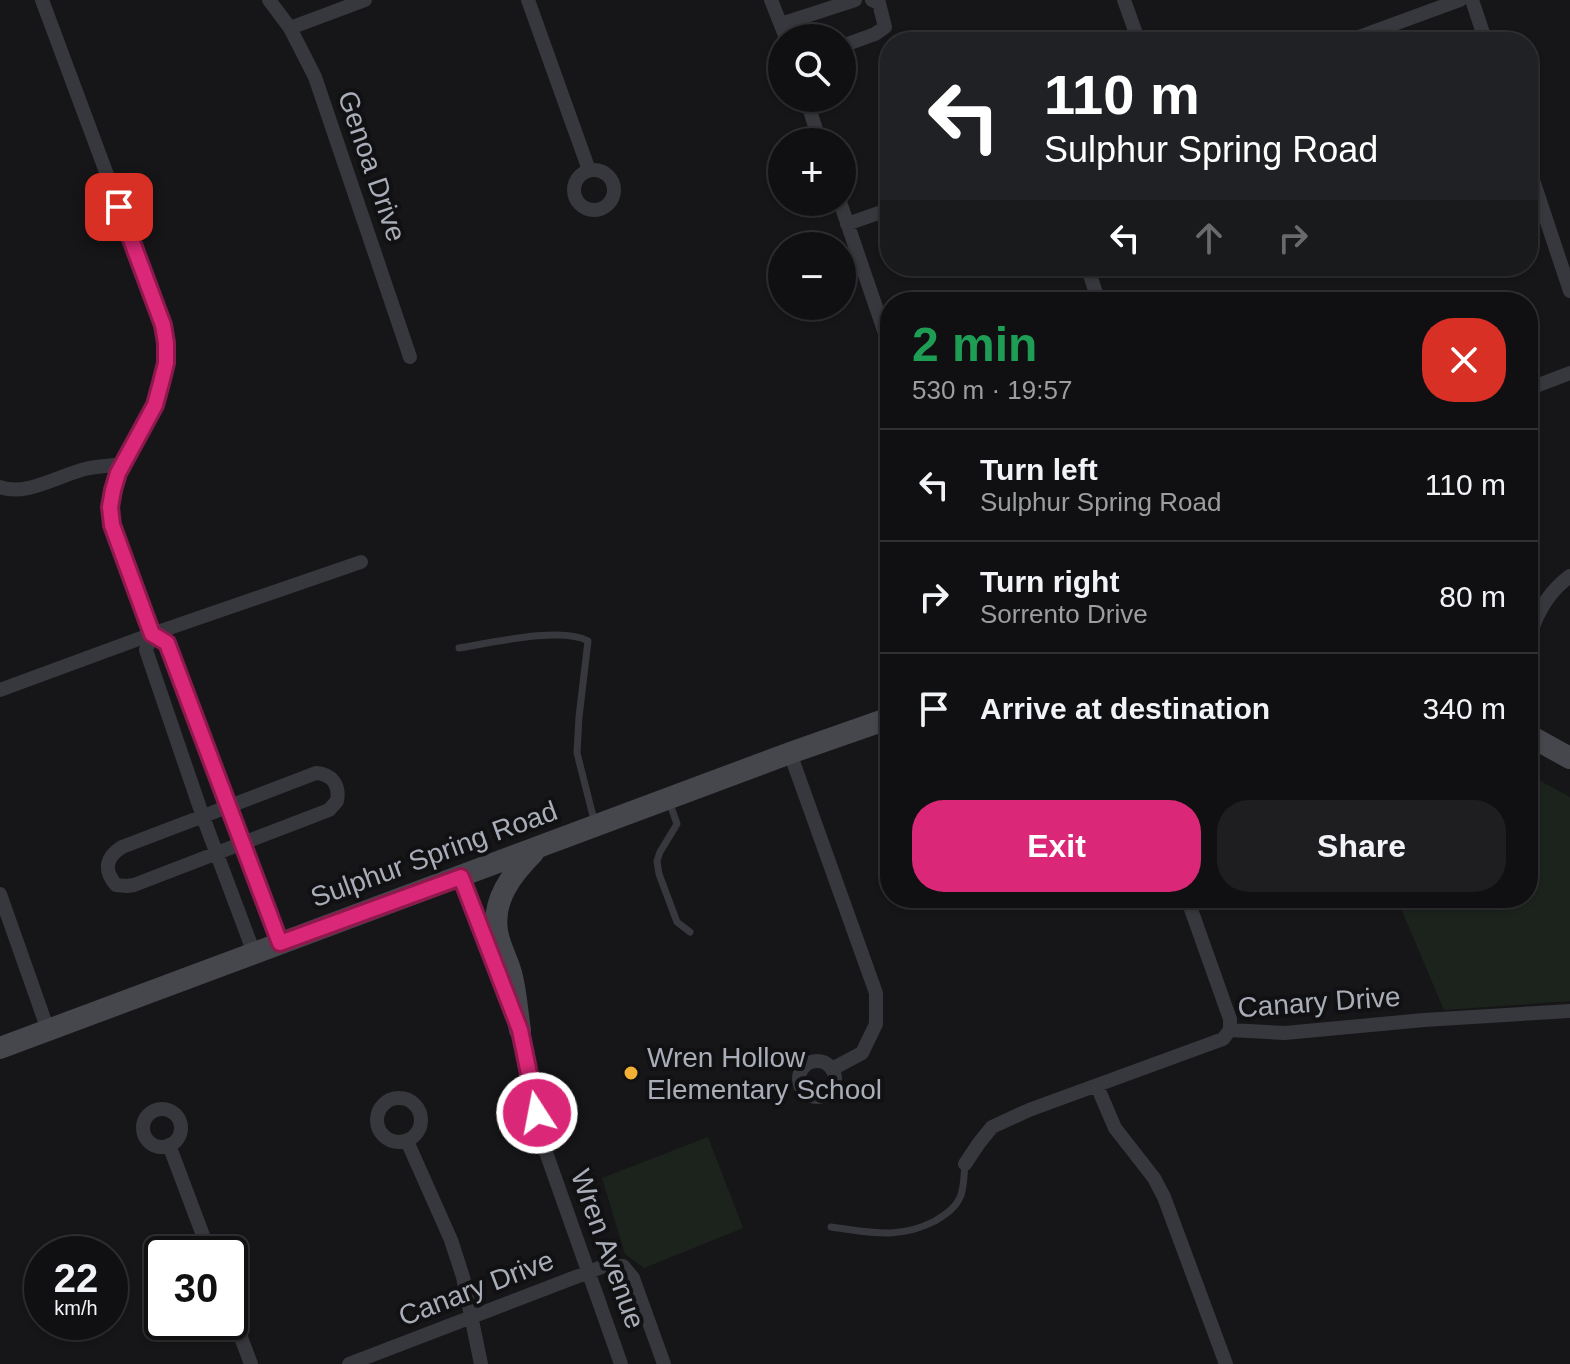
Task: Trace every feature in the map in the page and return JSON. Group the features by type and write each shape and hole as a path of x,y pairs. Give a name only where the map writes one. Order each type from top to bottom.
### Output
{"main road":[{"name":"Sulphur Spring Road","path":"0,1048 880,722"},
{"path":"1538,740 1570,758"},
{"path":"520,1030 512,976 497,932 497,915 502,896 517,870 539,847"}],"street":[{"path":"42,0 163,325 166,343 166,363 155,405 123,464 113,490 110,507 112,525 152,634 167,643 280,943"},
{"name":"Genoa Drive","path":"269,0 290,28 315,77 410,357"},
{"path":"290,28 365,0"},
{"path":"528,0 589,170"},
{"path":"771,0 780,24"},
{"path":"799,24 855,0"},
{"path":"856,41 885,27 879,3 872,0"},
{"path":"1124,0 1135,32"},
{"path":"1372,32 1460,0"},
{"path":"1472,0 1483,32"},
{"path":"1538,203 1570,291"},
{"path":"847,224 880,212"},
{"path":"844,216 880,319"},
{"path":"1538,385 1570,373"},
{"path":"0,487 17,490 86,469 123,464"},
{"path":"0,690 361,562"},
{"path":"1538,615 1546,600 1570,576"},
{"path":"152,634 146,650 254,953"},
{"path":"790,753 876,993 876,1024 862,1053 832,1069"},
{"path":"316,773 325,774 337,785 337,801 329,810 218,854 134,885 116,885 109,875 108,862 113,852 229,805 316,773"},
{"name":"Wren Avenue","path":"461,877 520,1030 542,1141 621,1364"},
{"path":"0,894 48,1030"},
{"path":"1191,908 1230,1019 1230,1030"},
{"name":"Canary Drive","path":"965,1164 992,1127 1029,1110 1223,1039 1230,1030 1285,1033 1570,1011"},
{"path":"1097,1086 1115,1128 1154,1178 1164,1197 1226,1364"},
{"path":"407,1141 451,1240 463,1277 481,1364"},
{"path":"169,1145 203,1236"},
{"name":"Canary Drive","path":"349,1364 607,1265 623,1266 633,1278 664,1364"},
{"path":"242,1340 251,1364"}],"lane":[{"path":"459,648 552,633 583,637 588,641 577,753 596,826"},
{"path":"668,799 677,824 657,861 659,874 677,922 690,932"},
{"path":"831,1227 888,1234 909,1232 929,1224 955,1206 961,1194 965,1164"}],"shaded area":[{"path":"1538,779 1570,797 1570,1001 1444,1010 1401,908 1538,908"},
{"path":"708,1137 743,1228 644,1268 625,1254 602,1178"}],"place":[{"name":"Wren Hollow Elementary School","path":"631,1073"}],"route":[{"path":"119,207 163,325 166,363 155,405 118,473 110,507 112,525 152,634 167,643 280,943 461,877 520,1030 537,1113"}]}
